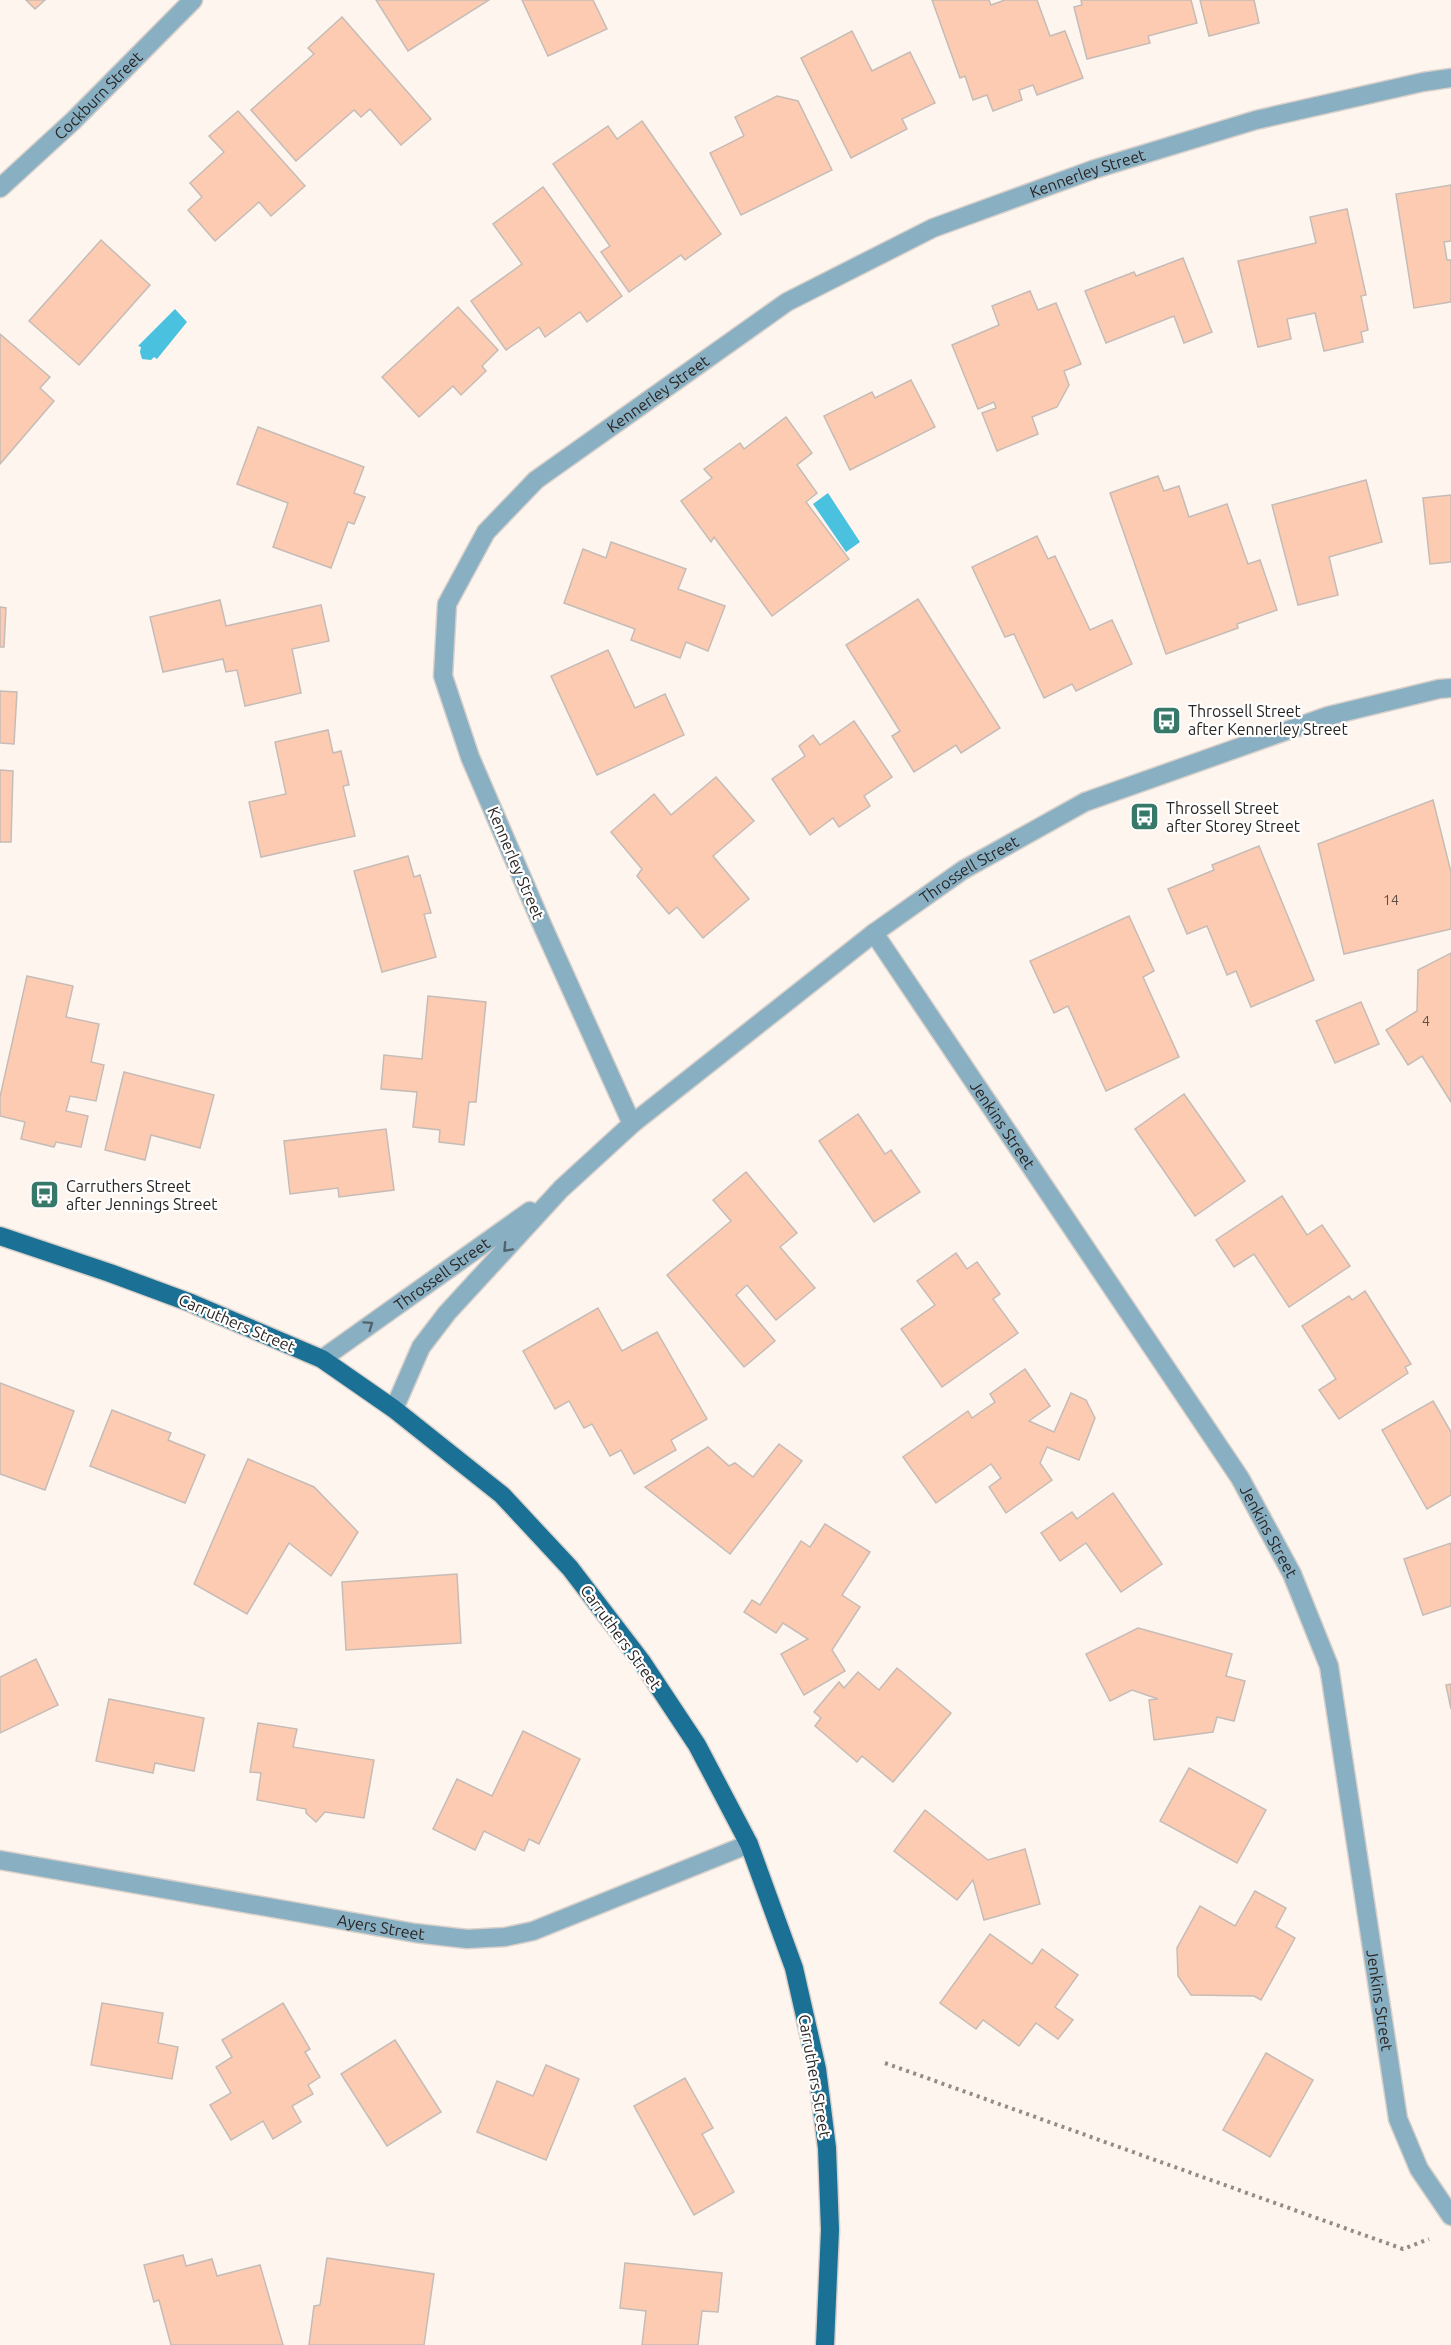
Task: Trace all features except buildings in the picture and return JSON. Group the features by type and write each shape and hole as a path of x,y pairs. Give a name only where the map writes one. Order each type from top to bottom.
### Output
{"main road":[{"name":"Carruthers Street","path":"0,1236 191,1303 322,1359 394,1409 502,1496 570,1568 642,1662 697,1745 749,1844 795,1968 817,2069 827,2148 830,2230 825,2345"}],"street":[{"name":"Cockburn Street","path":"0,188 73,121 194,0"},
{"name":"Kennerley Street","path":"632,1124 470,757 443,676 447,604 486,532 536,480 778,308 933,228 1095,169 1256,120 1451,78"},
{"name":"Throssell Street","path":"394,1409 421,1347 447,1313 561,1189 632,1124 874,933 970,866 1086,802 1328,716 1451,688"},
{"name":"Jenkins Street","path":"874,933 1240,1478 1292,1574 1329,1666 1398,2119 1419,2169 1451,2216"},
{"name":"Throssell Street","path":"322,1359 561,1189"},
{"name":"Ayers Street","path":"0,1860 404,1931 467,1939 505,1937 532,1932 749,1844"}],"path":[{"path":"885,2063 1403,2249 1432,2238"}],"water":[{"path":"175,309 187,322 157,359 154,357 151,360 142,359 141,347 138,346"},
{"path":"828,493 860,542 846,552 813,504"}],"place":[{"name":"Throssell Street after Kennerley Street","path":"1167,720"},
{"name":"Throssell Street after Storey Street","path":"1145,817"},
{"name":"Carruthers Street after Jennings Street","path":"45,1195"}]}
